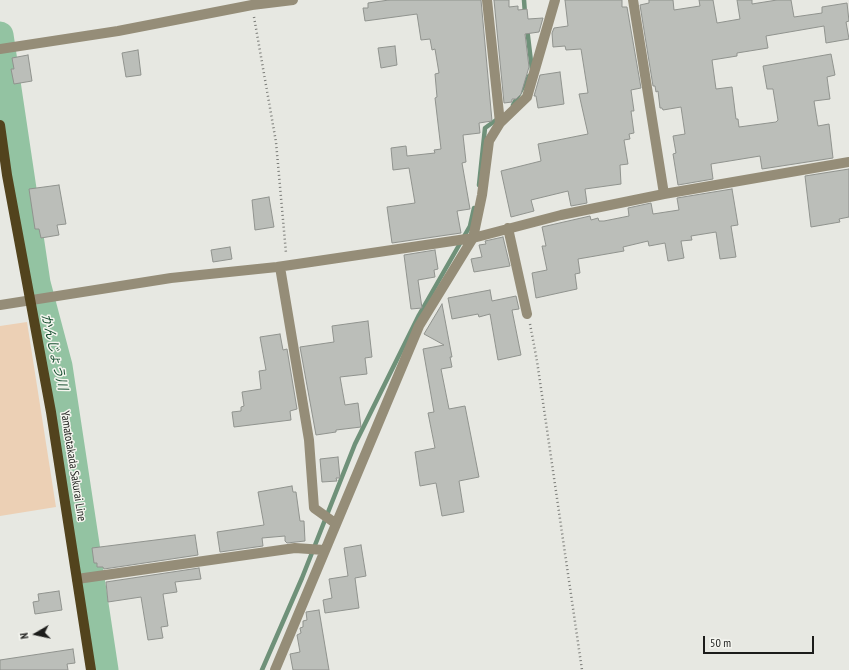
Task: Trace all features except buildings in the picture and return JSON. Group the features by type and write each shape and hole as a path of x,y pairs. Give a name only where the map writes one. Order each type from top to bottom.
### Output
{"main road":[{"name":"Yamatotakada Sakurai Line","path":"0,125 6,175 37,299 51,412 85,578 91,670"}],"street":[{"path":"3,48 118,31 252,5 293,0"},
{"path":"487,0 500,123"},
{"path":"275,670 335,523 419,326 473,238 482,195 489,141 500,123 527,98 555,0"},
{"path":"633,0 664,194"},
{"path":"0,306 172,278 283,266 473,238 561,215 664,194 849,162"},
{"path":"508,228 528,314"},
{"path":"283,266 309,440 314,508 335,523"},
{"path":"85,578 295,548 324,550"}],"path":[{"path":"252,5 276,142 283,266"},
{"path":"528,314 537,361 582,670"}],"shaded area":[{"path":"27,322 56,507 0,516 0,326"}],"waterway":[{"path":"524,0 525,14"},
{"path":"527,28 532,70"},
{"name":"かんじょう川","path":"0,35 37,283 59,366 105,670"},
{"path":"513,105 529,76"},
{"path":"479,185 485,128 499,118"},
{"path":"262,670 302,578 355,444 419,315 470,226 474,208"}]}
